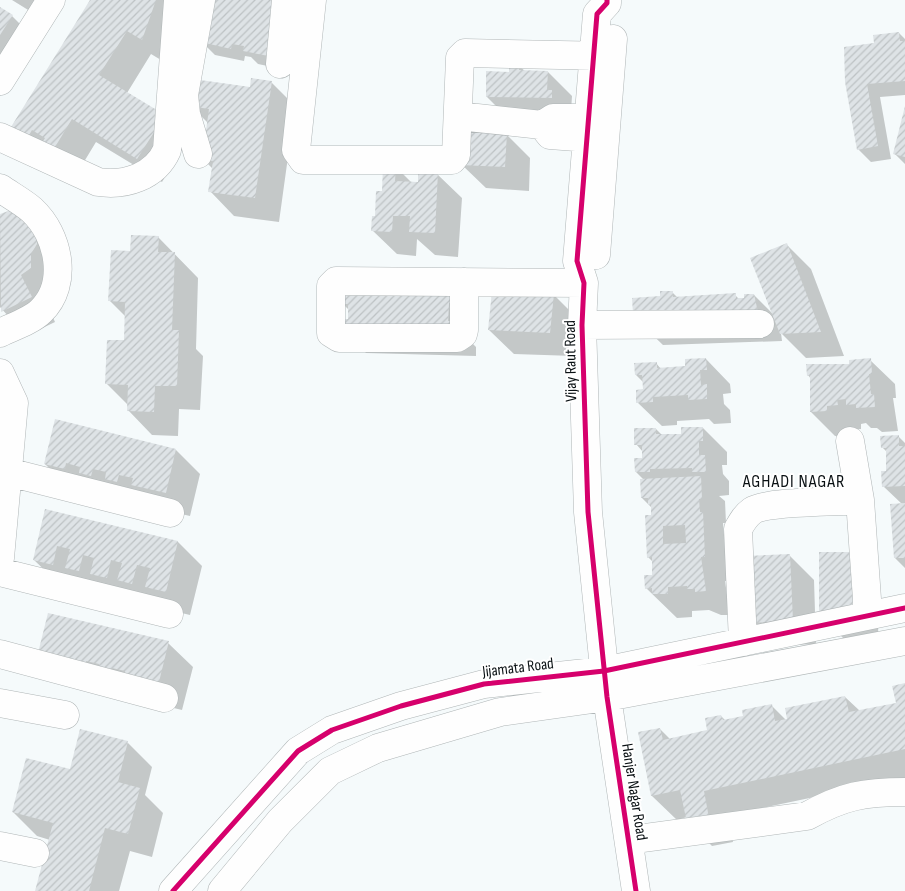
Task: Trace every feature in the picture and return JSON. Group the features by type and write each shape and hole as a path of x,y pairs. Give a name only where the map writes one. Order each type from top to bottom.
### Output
{"street":[{"path":"0,81 51,0"},
{"path":"0,138 98,182 112,184 125,182 158,166 167,150 178,0"},
{"path":"198,154 186,114 184,96 201,0"},
{"path":"280,64 286,0"},
{"path":"312,0 296,150 304,160 452,160 456,155 460,58 465,53 599,58"},
{"name":"Vijay Raut Road","path":"607,2 597,14 599,58 593,132 577,261 584,283 582,325 588,512 607,697"},
{"path":"593,132 550,134 542,125 468,119 474,62 599,58"},
{"path":"0,188 32,210 45,226 52,238 58,270 57,285 51,299 40,312 0,333"},
{"path":"464,282 464,330 463,334 457,338 339,338 331,333 331,286 336,281 464,282 584,283"},
{"path":"582,325 760,324"},
{"path":"0,373 14,403 0,558"},
{"path":"850,441 860,500 867,598 866,616"},
{"path":"8,472 170,513"},
{"path":"743,642 738,530 743,519 753,510 775,506 860,500"},
{"path":"0,572 169,614"},
{"name":"Jijamata Road","path":"173,891 298,751 332,730 401,706 484,684 604,670 905,608"},
{"path":"222,891 280,821 330,771 378,748 500,712 607,697 905,641"},
{"path":"0,654 164,698"},
{"name":"Hanjer Nagar Road","path":"607,697 636,891"},
{"path":"0,703 65,715"},
{"path":"629,840 807,816 833,802 870,792 905,792"},
{"path":"0,846 35,853"}],"building":[{"path":"90,0 156,0 142,40 127,31 99,75 165,115 137,159 72,119 52,152 41,145 45,138 32,130 28,137 11,127"},
{"path":"209,0 275,0 274,57 243,51 244,46 232,44 231,49 201,42"},
{"path":"0,7 13,15 0,35"},
{"path":"899,32 900,41 905,41 905,81 867,84 878,146 857,150 845,82 844,47 874,43 873,35"},
{"path":"509,64 520,64 519,70 548,71 547,90 552,90 552,98 486,97 486,71 509,72"},
{"path":"251,78 272,81 255,198 208,192 213,161 202,159 209,109 189,106 193,79 250,87"},
{"path":"905,106 905,157 893,154"},
{"path":"462,131 507,133 505,167 460,165"},
{"path":"383,165 396,166 395,181 418,182 418,171 438,172 435,233 409,232 410,216 393,216 392,232 371,231 372,216 375,216 376,191 382,191"},
{"path":"11,210 37,233 37,244 31,254 31,268 21,275 32,297 1,312 0,214"},
{"path":"131,235 159,236 158,252 175,252 172,330 179,330 177,386 155,386 154,412 127,411 128,385 105,384 107,340 124,340 125,302 108,301 111,250 130,251"},
{"path":"787,243 821,332 780,334 750,258"},
{"path":"342,287 453,291 453,304 449,303 448,321 452,321 452,332 340,329 341,319 348,319 348,304 341,304"},
{"path":"492,291 554,294 550,333 488,330"},
{"path":"660,291 673,291 673,297 736,293 736,298 744,298 744,294 754,294 759,317 633,314 632,298 660,296"},
{"path":"706,358 707,370 700,370 701,385 707,384 707,399 688,400 688,395 653,397 653,402 636,403 636,390 643,389 642,375 635,375 634,363 657,362 657,368 685,366 685,359"},
{"path":"871,358 872,374 869,374 871,394 874,394 875,407 856,408 856,404 846,405 846,399 837,400 838,405 827,406 827,411 810,412 810,375 807,376 806,364 849,364 849,360"},
{"path":"55,419 176,449 166,493 131,485 133,478 119,475 117,482 105,479 106,472 93,469 91,476 79,473 80,467 66,463 65,469 44,464"},
{"path":"681,427 703,427 703,441 699,441 699,455 705,455 706,472 692,472 692,468 650,469 650,472 635,472 634,458 642,458 642,445 634,445 634,428 656,428 656,434 681,434"},
{"path":"899,435 899,446 905,446 905,486 882,487 881,471 886,471 886,448 881,448 880,436"},
{"path":"701,476 702,499 699,499 700,512 703,512 705,557 701,557 706,591 695,592 695,589 687,589 687,586 668,587 668,594 652,594 652,588 645,589 644,575 652,575 652,557 647,558 645,515 651,515 651,505 648,505 648,498 641,498 640,479","holes":["685,525 686,543 663,544 663,526"]},
{"path":"905,503 905,558 894,558 890,504"},
{"path":"45,509 178,541 166,592 145,587 150,568 137,565 132,584 117,580 122,563 111,560 107,578 90,574 94,558 83,555 79,571 65,568 70,549 57,546 53,565 33,560"},
{"path":"819,552 855,552 854,616 819,615"},
{"path":"790,554 793,621 747,623 745,556"},
{"path":"48,613 169,641 158,686 124,678 125,671 112,668 110,675 97,672 99,664 86,661 84,668 37,657"},
{"path":"905,683 905,749 704,791 709,818 687,823 680,790 651,796 638,732 660,728 663,740 707,730 705,718 721,715 723,720 743,716 742,710 772,704 775,721 787,719 785,708 845,696 849,712 896,703 892,686"},
{"path":"80,729 128,741 118,782 140,788 128,834 105,828 89,891 35,891 53,823 12,812 26,758 70,769"}],"cycle path":[{"path":"607,0 607,3 597,14 577,261 584,283 582,325 588,512 607,697 636,891"},
{"path":"173,891 298,751 332,730 401,706 484,684 604,671 905,608"}],"district":[{"name":"AGHADI NAGAR","path":"794,481"}]}
